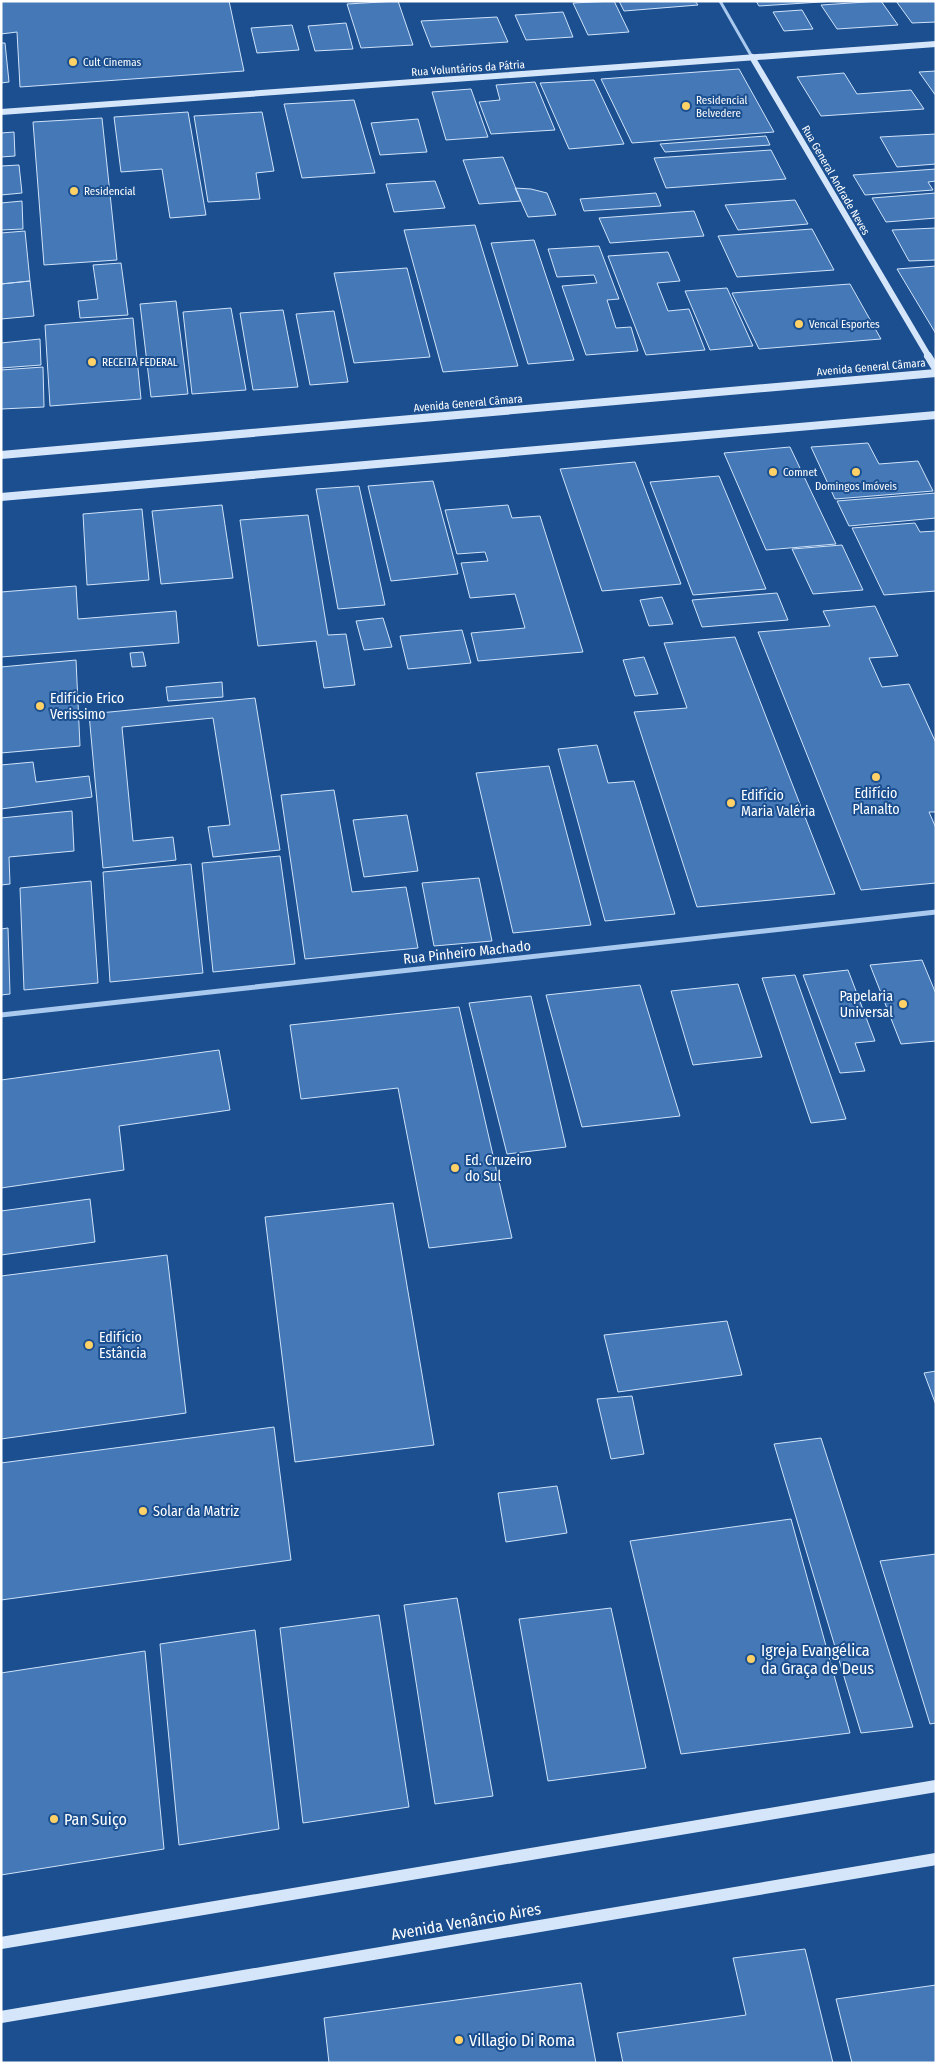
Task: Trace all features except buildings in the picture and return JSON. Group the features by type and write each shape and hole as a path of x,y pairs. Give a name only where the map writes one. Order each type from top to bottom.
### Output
{"main road":[{"name":"Rua Voluntários da Pátria","path":"1,112 936,44"},
{"name":"Rua General Andrade Neves","path":"752,57 936,369"},
{"name":"Avenida General Câmara","path":"1,456 936,373"},
{"path":"1,497 936,415"},
{"path":"1,1943 936,1786"},
{"name":"Avenida Venâncio Aires","path":"1,2017 936,1859"}],"street":[{"name":"Rua General Andrade Neves","path":"720,1 752,57"},
{"name":"Rua Pinheiro Machado","path":"1,1015 936,912"}],"place":[{"name":"Cult Cinemas","path":"73,62"},
{"name":"Residencial Belvedere","path":"686,106"},
{"name":"Residencial","path":"74,191"},
{"name":"Vencal Esportes","path":"799,324"},
{"name":"RECEITA FEDERAL","path":"92,362"},
{"name":"Comnet","path":"773,472"},
{"name":"Domingos Imóveis","path":"856,472"},
{"name":"Edifício Erico Verissimo","path":"40,706"},
{"name":"Edifício Planalto","path":"876,777"},
{"name":"Edifício Maria Valéria","path":"731,803"},
{"name":"Papelaria Universal","path":"903,1004"},
{"name":"Ed. Cruzeiro do Sul","path":"455,1168"},
{"name":"Edifício Estância","path":"89,1345"},
{"name":"Solar da Matriz","path":"143,1511"},
{"name":"Igreja Evangélica da Graça de Deus","path":"751,1659"},
{"name":"Pan Suiço","path":"54,1819"},
{"name":"Villagio Di Roma","path":"459,2040"}]}
